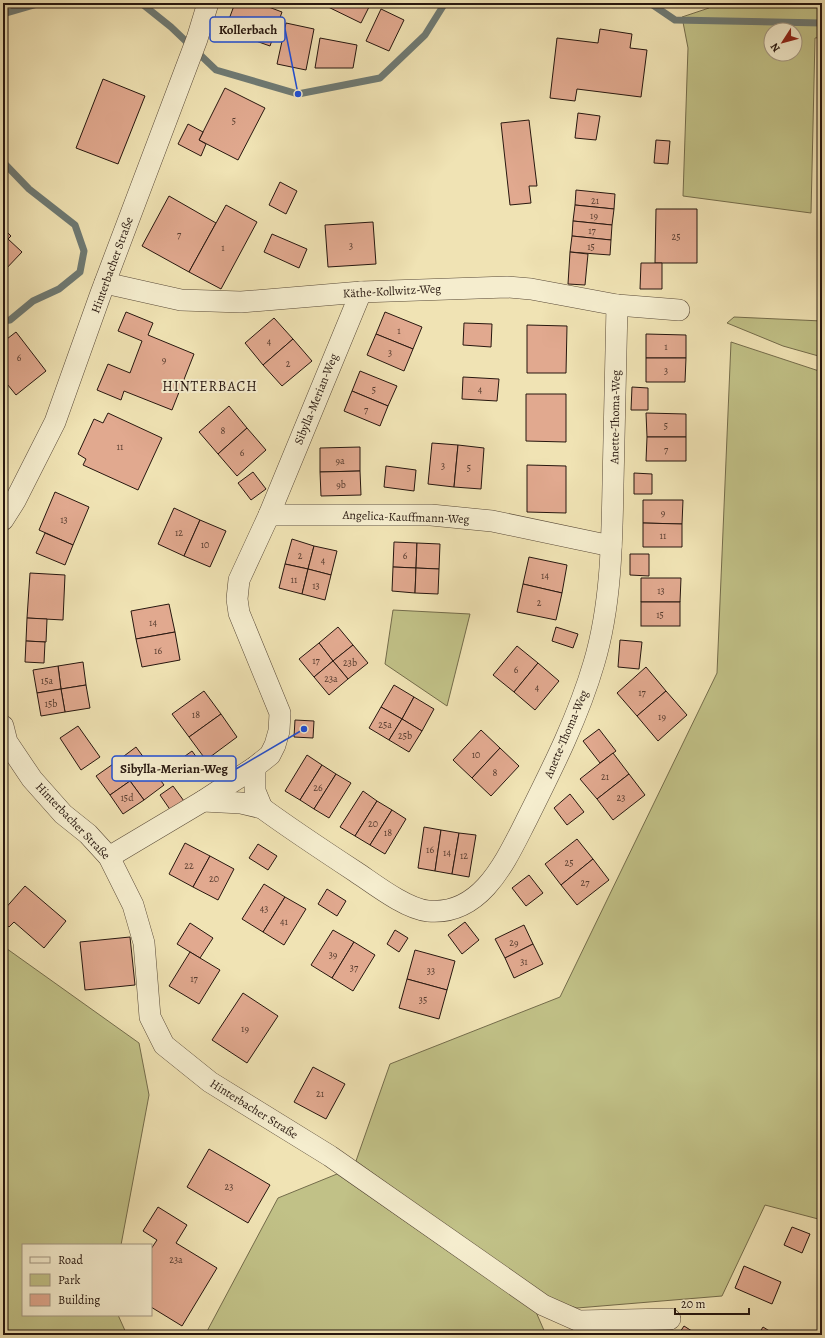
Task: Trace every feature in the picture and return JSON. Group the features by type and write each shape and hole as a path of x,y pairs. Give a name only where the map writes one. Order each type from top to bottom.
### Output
{"street":[{"name":"Hinterbacher Straße","path":"3,520 16,501 56,422 105,283 197,40 208,3"},
{"name":"Käthe-Kollwitz-Weg","path":"105,283 188,300 241,302 361,292 507,287 531,289 618,305 679,310"},
{"name":"Sibylla-Merian-Weg","path":"109,857 203,801 255,767 270,755 276,745 279,731 280,713 239,613 237,599 240,580 269,515 361,292"},
{"name":"Anette-Thoma-Weg","path":"203,801 241,803 262,808 399,900 427,911 450,909 471,902 499,871 546,781 575,716 595,662 604,612 612,546 618,305"},
{"name":"Angelica-Kauffmann-Weg","path":"269,515 431,515 492,520 612,546"},
{"name":"Hinterbacher Straße","path":"3,726 7,742 32,779 63,814 88,834 109,857 132,905 144,943 150,1018 164,1045 210,1082 330,1156 543,1305 579,1320 670,1319"},
{"path":"255,767 255,791 262,808"}],"green space":[{"path":"710,3 822,3 822,37 815,38 811,213 683,196 688,48 682,17 709,8"},
{"path":"734,317 822,321 822,357 783,346 727,323"},
{"path":"731,342 822,372 822,1220 765,1205 722,1296 577,1308 547,1299 356,1161 390,1064 560,997 717,673"},
{"path":"393,610 470,614 447,706 385,664"},
{"path":"3,946 139,1043 149,1095 121,1244 22,1244 22,1316 118,1316 127,1335 3,1335"},
{"path":"337,1174 536,1312 546,1335 205,1335 278,1198"}],"building":[{"path":"235,3 258,3 282,12 270,46 225,30"},
{"path":"320,3 371,3 361,23"},
{"path":"381,9 404,20 389,51 366,41"},
{"path":"286,23 314,29 306,70 277,64"},
{"path":"600,29 632,34 630,48 647,50 641,97 577,89 575,101 550,98 557,38 598,43"},
{"path":"320,38 357,45 353,68 315,68"},
{"path":"103,79 145,96 118,164 76,148"},
{"path":"225,88 265,108 238,160 199,140"},
{"path":"578,113 600,116 596,140 575,138"},
{"path":"529,120 537,186 529,186 531,203 510,205 501,123"},
{"path":"188,124 203,132 199,140 206,144 201,156 178,144"},
{"path":"656,140 670,141 668,164 654,163"},
{"path":"280,182 297,191 286,214 269,205"},
{"path":"576,190 615,194 614,209 575,205"},
{"path":"169,196 216,223 189,272 142,246"},
{"path":"226,205 257,222 221,289 189,272"},
{"path":"575,205 614,209 612,225 573,221"},
{"path":"656,209 697,209 697,263 655,263"},
{"path":"573,221 612,225 611,240 572,236"},
{"path":"373,222 376,264 328,267 325,225"},
{"path":"3,228 11,236 8,239 22,252 3,272"},
{"path":"272,234 307,249 299,268 264,252"},
{"path":"572,236 611,240 610,255 570,252"},
{"path":"570,252 588,254 585,285 568,284"},
{"path":"641,263 662,263 662,289 640,289"},
{"path":"126,312 153,323 148,335 194,354 172,410 124,391 121,400 97,390 108,364 130,373 142,341 118,331"},
{"path":"385,312 422,327 413,349 376,334"},
{"path":"274,318 293,339 263,365 245,343"},
{"path":"464,323 492,324 491,347 463,345"},
{"path":"527,325 567,326 566,373 527,373"},
{"path":"16,332 46,371 16,395 3,379 3,342"},
{"path":"376,334 413,349 404,371 367,355"},
{"path":"646,334 686,335 686,358 646,358"},
{"path":"293,339 312,361 282,386 263,365"},
{"path":"646,358 686,358 685,382 646,382"},
{"path":"360,371 397,386 388,406 352,391"},
{"path":"463,377 499,379 497,401 462,399"},
{"path":"632,387 648,388 648,410 631,410"},
{"path":"352,391 388,406 380,426 344,411"},
{"path":"526,394 566,394 566,442 526,441"},
{"path":"229,406 247,428 218,454 199,432"},
{"path":"108,413 162,438 138,490 83,465 86,459 78,454 94,419 103,423"},
{"path":"646,413 686,414 686,437 647,437"},
{"path":"247,428 266,450 237,476 218,454"},
{"path":"647,437 686,437 686,461 646,461"},
{"path":"432,443 458,445 454,487 428,484"},
{"path":"458,445 484,448 481,489 454,487"},
{"path":"360,447 360,471 320,472 320,448"},
{"path":"527,465 566,466 566,513 527,512"},
{"path":"386,466 416,470 414,491 384,487"},
{"path":"360,471 361,495 321,496 320,472"},
{"path":"253,472 266,489 251,500 238,483"},
{"path":"634,473 652,474 652,494 634,494"},
{"path":"55,492 89,507 73,545 39,530"},
{"path":"643,500 683,500 682,524 643,523"},
{"path":"174,508 200,520 184,556 158,544"},
{"path":"200,520 226,531 210,567 184,556"},
{"path":"643,523 682,524 682,547 643,547"},
{"path":"45,533 73,545 65,565 36,553"},
{"path":"292,539 314,546 308,569 285,564"},
{"path":"394,542 417,543 416,568 393,567"},
{"path":"417,543 440,544 439,569 416,568"},
{"path":"314,546 337,551 331,575 308,569"},
{"path":"630,554 649,554 649,576 630,575"},
{"path":"529,557 567,565 562,593 523,584"},
{"path":"285,564 308,569 302,594 279,588"},
{"path":"393,567 416,568 415,593 392,591"},
{"path":"416,568 439,569 438,594 415,593"},
{"path":"308,569 331,575 325,600 302,594"},
{"path":"30,573 65,575 63,620 27,618"},
{"path":"641,578 681,578 680,602 641,602"},
{"path":"523,584 562,593 556,620 517,612"},
{"path":"641,602 680,602 680,626 641,626"},
{"path":"169,604 175,632 136,639 131,611"},
{"path":"27,618 47,619 46,642 26,641"},
{"path":"338,627 353,645 333,661 319,643"},
{"path":"556,627 578,634 573,648 552,641"},
{"path":"175,632 180,660 142,667 136,639"},
{"path":"620,640 642,642 639,669 618,667"},
{"path":"26,641 45,642 44,663 25,662"},
{"path":"319,643 333,661 314,677 299,659"},
{"path":"353,645 368,663 348,679 333,661"},
{"path":"517,646 538,663 514,692 493,675"},
{"path":"333,661 348,679 329,695 314,677"},
{"path":"83,662 86,685 61,689 58,666"},
{"path":"538,663 559,681 535,710 514,692"},
{"path":"58,666 61,689 37,693 33,670"},
{"path":"646,667 666,691 637,716 617,693"},
{"path":"86,685 90,708 65,712 61,689"},
{"path":"394,685 414,697 402,719 381,707"},
{"path":"61,689 65,712 41,716 37,693"},
{"path":"204,691 221,714 189,737 172,714"},
{"path":"666,691 687,715 658,741 637,716"},
{"path":"414,697 434,709 422,731 402,719"},
{"path":"381,707 402,719 389,740 369,728"},
{"path":"221,714 237,737 206,760 189,737"},
{"path":"402,719 422,731 409,752 389,740"},
{"path":"295,720 314,721 313,738 294,737"},
{"path":"78,726 100,757 81,770 60,738"},
{"path":"599,729 616,751 600,763 583,741"},
{"path":"481,730 500,748 472,778 453,760"},
{"path":"136,747 150,766 130,781 116,762"},
{"path":"500,748 519,766 491,796 472,778"},
{"path":"192,751 205,769 194,777 181,759"},
{"path":"613,753 629,774 597,799 580,779"},
{"path":"307,755 322,765 300,800 285,791"},
{"path":"116,762 130,781 110,795 96,776"},
{"path":"322,765 336,774 314,809 300,800"},
{"path":"150,766 164,785 144,800 130,781"},
{"path":"336,774 351,783 329,818 314,809"},
{"path":"629,774 645,795 613,820 597,799"},
{"path":"130,781 144,800 123,814 110,795"},
{"path":"173,786 184,801 171,811 160,795"},
{"path":"363,791 377,801 355,836 340,827"},
{"path":"570,794 584,812 567,825 554,808"},
{"path":"377,801 392,810 370,845 355,836"},
{"path":"392,810 406,819 385,854 370,845"},
{"path":"424,827 441,830 435,871 418,868"},
{"path":"441,830 459,833 452,874 435,871"},
{"path":"459,833 476,835 469,877 452,874"},
{"path":"577,839 593,859 561,885 545,864"},
{"path":"185,843 210,856 193,887 169,874"},
{"path":"258,844 277,856 268,870 249,858"},
{"path":"210,856 234,869 218,900 193,887"},
{"path":"593,859 609,880 577,905 561,885"},
{"path":"529,875 543,893 526,906 512,888"},
{"path":"264,884 285,897 263,932 242,919"},
{"path":"25,886 66,921 44,948 14,922 9,927 3,922 3,911"},
{"path":"327,889 346,901 337,916 318,904"},
{"path":"285,897 306,909 284,945 263,932"},
{"path":"465,922 479,940 462,954 448,935"},
{"path":"190,923 213,938 200,958 177,944"},
{"path":"524,925 533,944 505,958 495,939"},
{"path":"333,930 354,942 332,978 311,965"},
{"path":"395,930 408,938 399,952 387,944"},
{"path":"130,937 135,985 85,990 80,942"},
{"path":"354,942 375,955 353,991 332,978"},
{"path":"533,944 543,964 514,978 505,958"},
{"path":"415,950 455,961 447,990 407,979"},
{"path":"190,952 220,970 199,1004 169,986"},
{"path":"407,979 447,990 439,1019 399,1008"},
{"path":"243,993 278,1016 247,1063 212,1040"},
{"path":"313,1067 345,1084 326,1119 294,1102"},
{"path":"209,1149 270,1185 248,1223 187,1187"},
{"path":"158,1207 187,1225 176,1243 217,1268 182,1326 152,1308 152,1248 157,1240 143,1231"},
{"path":"792,1227 810,1234 802,1253 784,1245"},
{"path":"744,1266 781,1282 772,1304 735,1288"},
{"path":"684,1326 698,1335 678,1335"},
{"path":"763,1327 776,1335 758,1335"}],"waterway":[{"path":"3,14 41,3"},
{"path":"141,3 171,27 216,70 298,94 380,78 425,35 445,3"},
{"path":"650,3 675,20 822,23"},
{"path":"3,162 29,189 75,225 84,251 80,272 59,289 33,301 10,320 3,321"}],"place":[{"name":"Kollerbach","path":"298,94"},
{"name":"Sibylla-Merian-Weg","path":"304,729"}],"district":[{"name":"HINTERBACH","path":"210,386"}]}
